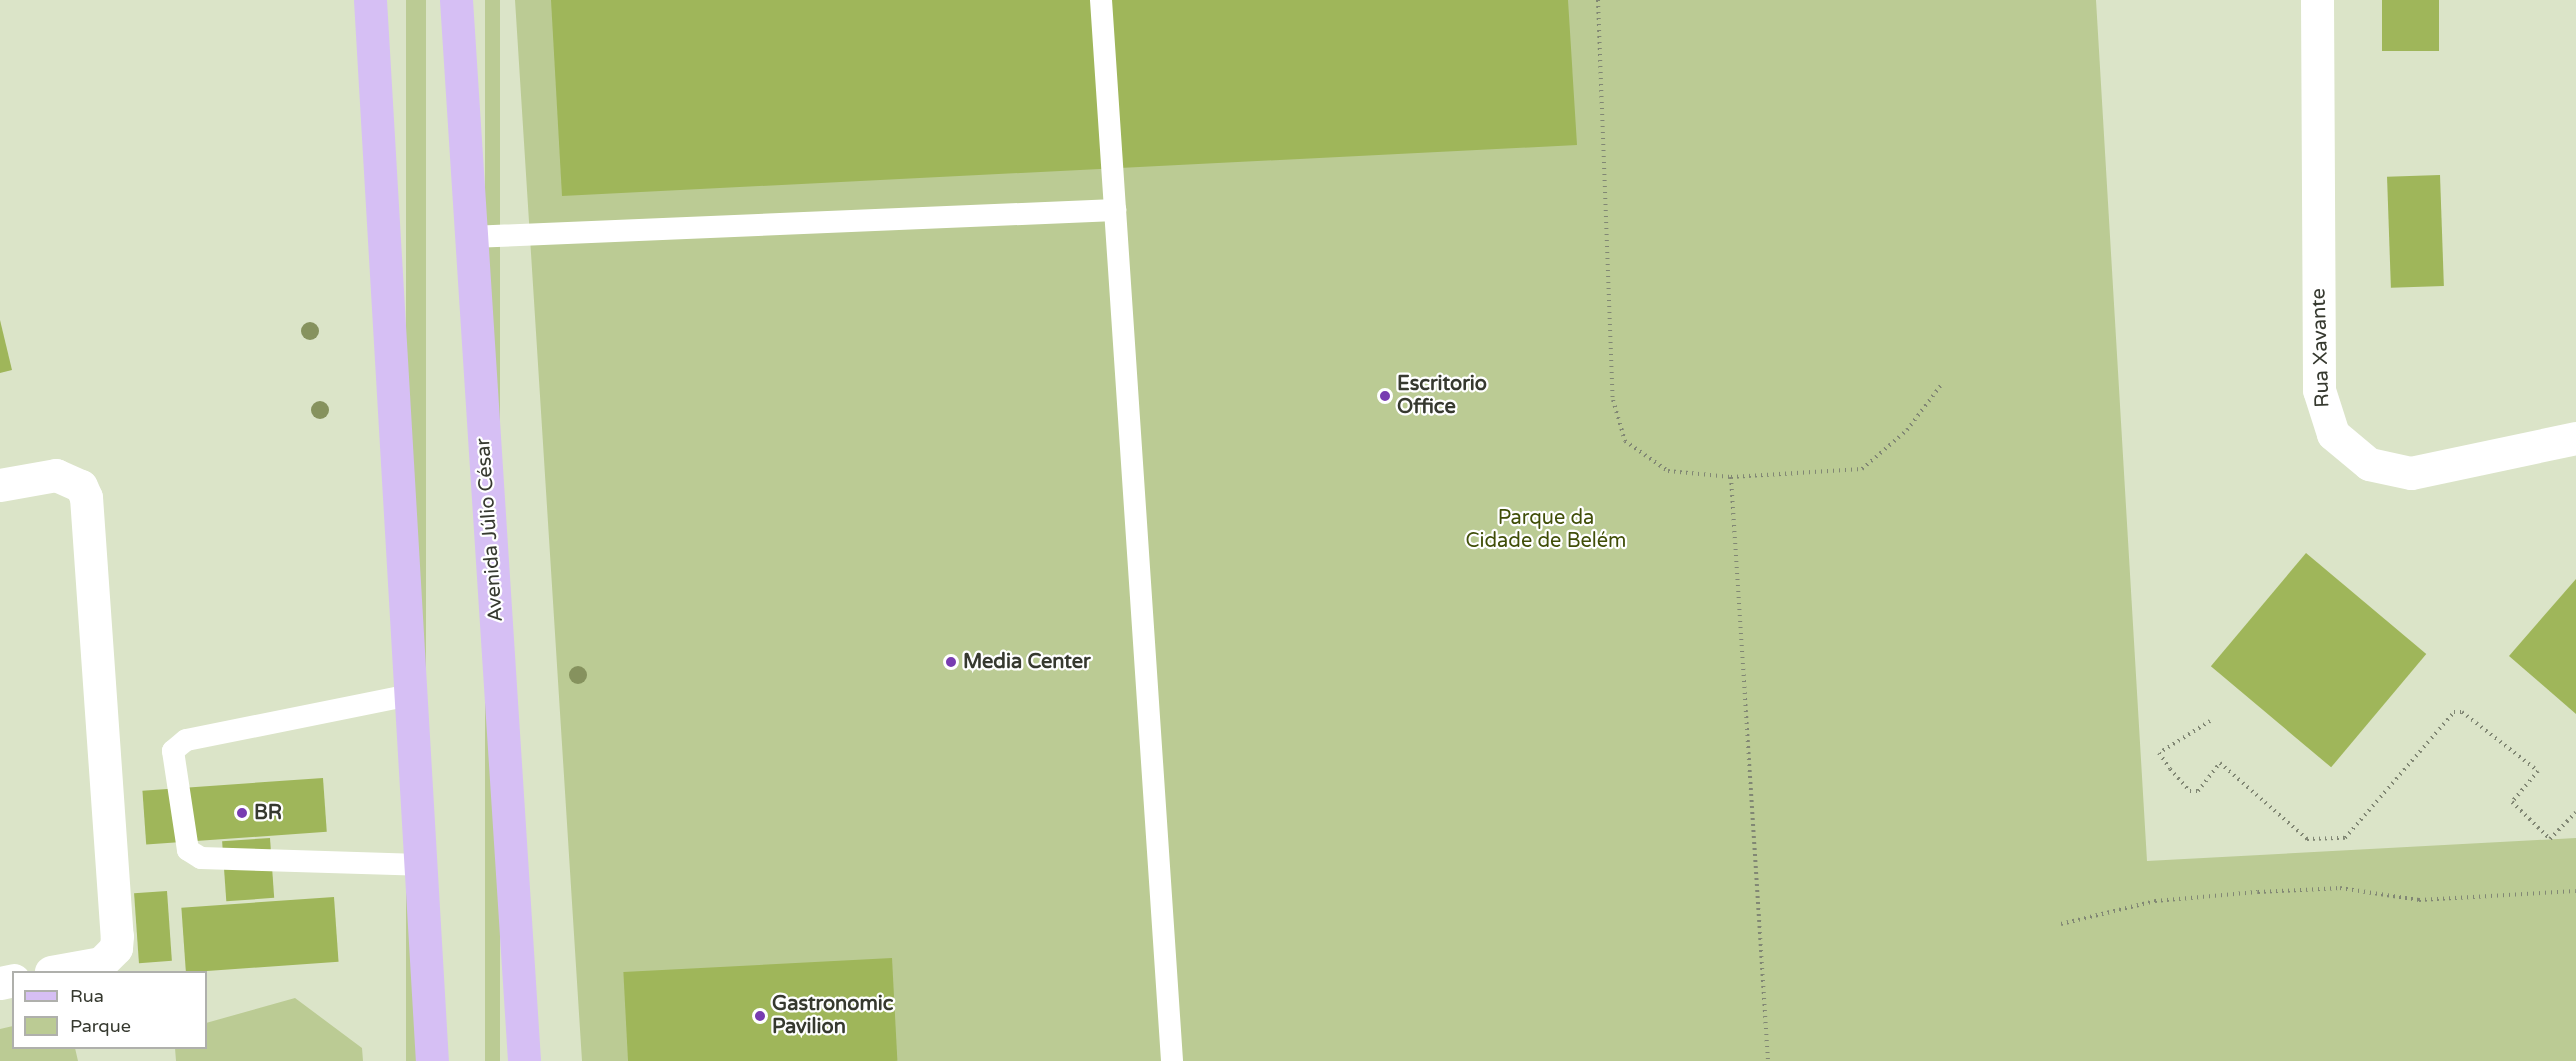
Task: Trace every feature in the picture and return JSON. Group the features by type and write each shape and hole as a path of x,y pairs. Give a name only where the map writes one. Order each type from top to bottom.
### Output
{"main road":[{"path":"370,0 432,1061"},
{"name":"Avenida Júlio César","path":"456,0 524,1061"}],"street":[{"name":"Rua Xavante","path":"2317,0 2319,390 2333,434 2369,464 2411,473 2576,438"},
{"path":"0,485 56,475 81,486 86,497 117,936 116,948 100,963 56,971"}],"lane":[{"path":"1101,0 1172,1061"},
{"path":"471,237 1115,210"},
{"path":"410,695 186,740 173,751 188,850 201,858 420,865"}],"path":[{"path":"1598,0 1613,400 1625,441 1640,455 1668,471 1731,477 1862,469 1907,430 1941,385"},
{"path":"1731,477 1768,1061"},
{"path":"2210,721 2159,753 2170,769 2190,791 2198,790 2220,763 2307,839 2345,838 2454,712 2462,712 2538,771 2512,802 2550,839 2576,812"},
{"path":"2061,924 2155,901 2258,891 2340,888 2419,900 2576,891"}],"green space":[{"path":"406,0 426,0 426,1061 406,1061"},
{"path":"485,0 500,0 500,1061 485,1061"},
{"name":"Parque da Cidade de Belém","path":"515,0 2096,0 2147,861 2576,838 2576,1061 582,1061"},
{"path":"295,998 362,1048 363,1061 176,1061 175,1049 207,1049 207,1023"},
{"path":"12,1026 12,1049 75,1049 78,1061 0,1061 0,1029"}],"building":[{"path":"551,0 1568,0 1577,145 562,196"},
{"path":"2382,0 2439,0 2439,51 2382,51"},
{"path":"2440,175 2444,286 2391,288 2387,177"},
{"path":"0,320 12,370 0,373"},
{"path":"2306,553 2426,654 2331,767 2211,666"},
{"path":"2576,579 2576,714 2509,656"},
{"path":"323,778 327,832 146,844 142,791"},
{"path":"270,838 274,898 226,901 222,841"},
{"path":"167,891 172,961 139,963 134,893"},
{"path":"334,897 339,962 186,971 181,908"},
{"name":"Gastronomic Pavilion","path":"892,958 897,1061 628,1061 623,972"}],"place":[{"name":"Escritorio Office","path":"1385,396"},
{"name":"Media Center","path":"951,662"},
{"name":"BR","path":"242,813"},
{"name":"Gastronomic Pavilion","path":"760,1016"}]}
